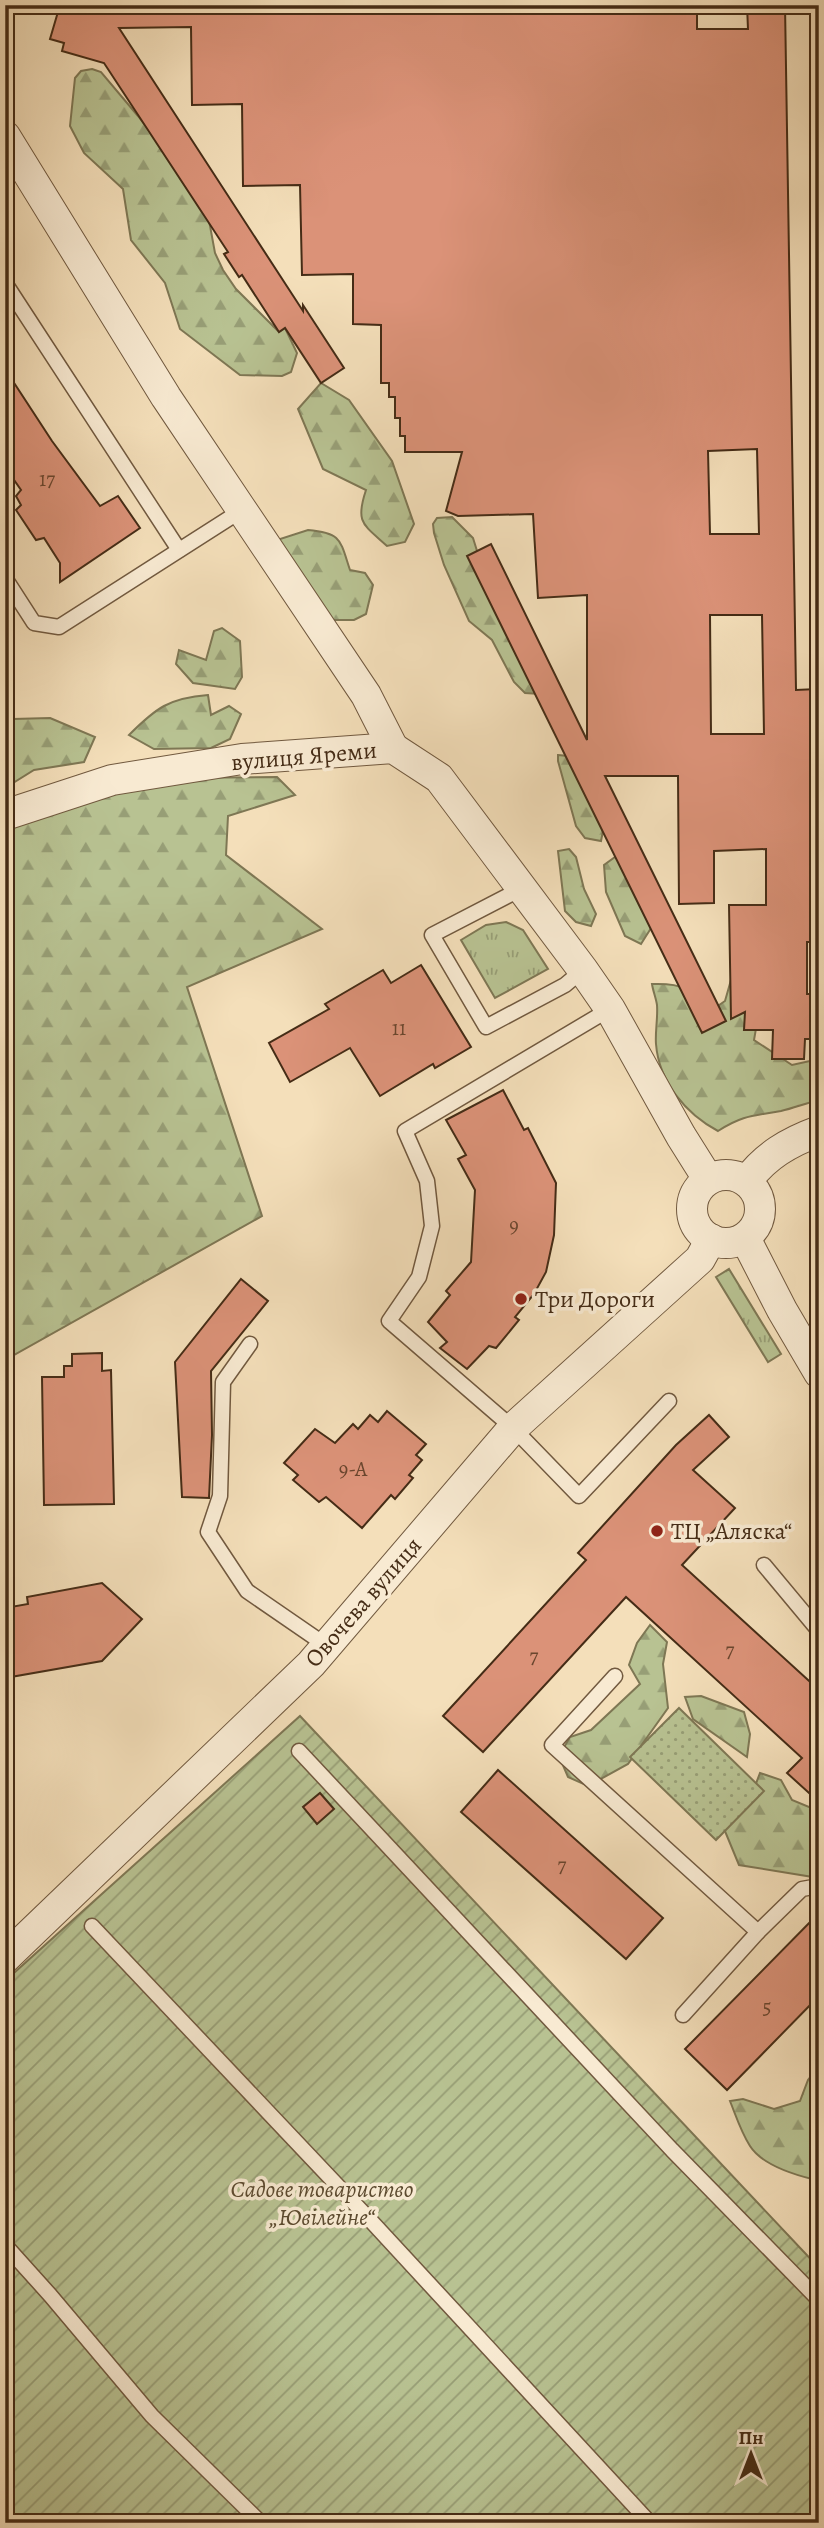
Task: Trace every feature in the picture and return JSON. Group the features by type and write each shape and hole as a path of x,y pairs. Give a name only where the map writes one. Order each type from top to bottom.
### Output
{"street":[{"path":"5,136 166,397 366,695 393,748"},
{"name":"вулиця Яреми","path":"5,815 125,778 242,759 393,748 439,778 583,970 610,1009 708,1180"},
{"path":"747,1181 758,1166 774,1152 819,1132"},
{"path":"720,1175 734,1175 747,1181 760,1203 760,1216 754,1229 745,1238 732,1243 711,1240 697,1228 692,1215 692,1201 698,1189 708,1180 720,1175"},
{"path":"745,1238 782,1310 819,1373"},
{"name":"Овочева вулиця","path":"5,1958 311,1664 513,1428 700,1259 711,1240"}],"lane":[{"path":"5,283 179,550"},
{"path":"5,578 34,623 59,627 242,510"},
{"path":"520,889 432,935 486,1027 565,985 583,970"},
{"path":"610,1009 405,1131 427,1181 432,1226 419,1277 389,1321 513,1428 579,1496 670,1401"},
{"path":"250,1344 222,1382 220,1496 208,1532 247,1591 327,1646"},
{"path":"764,1565 819,1631"},
{"path":"615,1676 552,1745 758,1932"},
{"path":"299,1751 672,2150 819,2300"},
{"path":"683,2015 758,1932 802,1889 819,1886"},
{"path":"92,1926 372,2222 650,2523"},
{"path":"5,2245 51,2295 152,2416 261,2523"}],"green space":[{"path":"92,69 101,72 206,204 215,253 223,270 236,289 279,332 285,328 297,353 291,372 282,376 240,375 180,329 165,283 131,240 123,189 84,153 70,126 75,78 81,71"},
{"path":"321,383 349,400 392,461 414,524 405,542 387,546 372,533 361,516 366,490 323,469 298,409"},
{"path":"452,517 473,538 482,567 539,694 525,693 514,682 492,640 469,621 444,565 434,533 433,524 437,518"},
{"path":"308,530 334,536 341,545 350,570 365,573 373,585 366,614 354,620 332,620 275,551 280,539"},
{"path":"222,628 240,641 242,677 235,689 193,683 176,664 179,650 206,660 214,631"},
{"path":"208,695 211,715 229,706 241,714 230,739 211,748 154,749 129,735 164,706 195,696"},
{"path":"50,718 95,737 84,762 34,770 5,788 5,731 13,719"},
{"path":"558,755 568,756 606,816 601,841 585,838 576,826"},
{"path":"277,777 295,795 228,816 226,855 322,929 187,987 262,1216 5,1360 5,829 162,778"},
{"path":"569,849 576,857 584,889 596,914 591,926 576,922 565,911 558,851"},
{"path":"615,857 631,871 653,925 641,944 625,936 606,892 604,865"},
{"path":"506,922 523,930 548,969 495,998 461,940 486,925"},
{"path":"731,980 758,1017 754,1040 792,1065 819,1059 819,1100 755,1115 718,1131 685,1106 668,1084 662,1071 656,1044 657,1005 652,984 671,984 685,988 706,1014 725,1001"},
{"path":"729,1269 781,1354 768,1362 716,1277"},
{"path":"650,1625 667,1642 663,1664 668,1708 628,1764 588,1786 568,1777 559,1756 570,1737 591,1730 640,1684 629,1665 637,1643"},
{"path":"701,1696 744,1712 750,1734 747,1757 693,1719 685,1697"},
{"path":"679,1708 764,1791 716,1840 630,1757"},
{"name":"Садове товариство „Ювілейне“","path":"300,1716 819,2268 819,2523 5,2523 5,1981"},
{"path":"760,1773 781,1780 792,1800 814,1809 819,1819 819,1878 739,1865 722,1824 752,1794"},
{"path":"819,2066 819,2166 812,2179 778,2168 755,2153 744,2135 730,2101 743,2099 774,2109 800,2101 808,2080"}],"building":[{"path":"60,5 697,5 697,29 748,29 747,5 785,5 796,690 817,689 819,704 819,942 807,942 807,994 819,994 819,1039 805,1039 804,1059 772,1059 773,1030 744,1030 745,1012 731,1019 729,905 766,905 766,849 714,851 714,903 679,904 678,776 605,776 726,1021 702,1033 467,556 491,544 587,740 587,595 538,598 533,514 458,516 446,511 462,452 405,452 405,436 400,436 400,418 395,418 395,397 389,397 389,383 381,383 381,325 353,324 353,274 302,275 300,185 243,186 242,104 192,105 191,27 119,28 303,311 303,305 344,368 321,383 285,328 279,332 242,275 239,277 224,254 228,252 104,63 62,51 64,43 50,39","holes":["757,449 759,534 710,534 708,451","710,615 762,615 764,734 711,734"]},
{"path":"5,369 52,441 100,506 118,496 140,528 60,582 60,563 44,538 36,540 16,510 21,505 16,496 21,490 5,467"},
{"path":"421,965 471,1047 435,1068 433,1064 380,1096 350,1048 290,1082 269,1043 329,1009 325,1004 383,970 391,983"},
{"path":"503,1090 524,1130 528,1128 556,1183 554,1235 546,1272 534,1294 515,1317 519,1320 496,1348 489,1346 467,1369 440,1348 447,1342 428,1322 450,1295 446,1291 471,1262 475,1190 458,1159 466,1155 446,1120"},
{"path":"241,1279 268,1301 211,1371 209,1498 182,1497 175,1362"},
{"path":"102,1353 102,1371 111,1370 114,1504 44,1505 42,1377 64,1377 64,1366 72,1366 72,1354"},
{"path":"387,1411 426,1444 416,1455 422,1460 409,1475 413,1478 395,1499 391,1495 362,1528 326,1497 319,1502 293,1480 298,1475 284,1463 315,1429 335,1443 353,1424 358,1429 370,1415 378,1422"},
{"path":"709,1415 729,1437 693,1470 735,1508 682,1565 819,1690 819,1802 787,1773 802,1758 626,1597 483,1752 443,1716 586,1560 578,1553 676,1445"},
{"path":"102,1583 142,1619 102,1661 5,1678 5,1608 28,1604 27,1597"},
{"path":"498,1770 663,1918 626,1959 461,1812"},
{"path":"320,1793 334,1809 317,1824 303,1807"},
{"path":"819,1913 819,1996 727,2090 685,2049"}],"place":[{"name":"Три Дороги","path":"521,1299"},
{"name":"ТЦ „Аляска“","path":"657,1531"}]}
